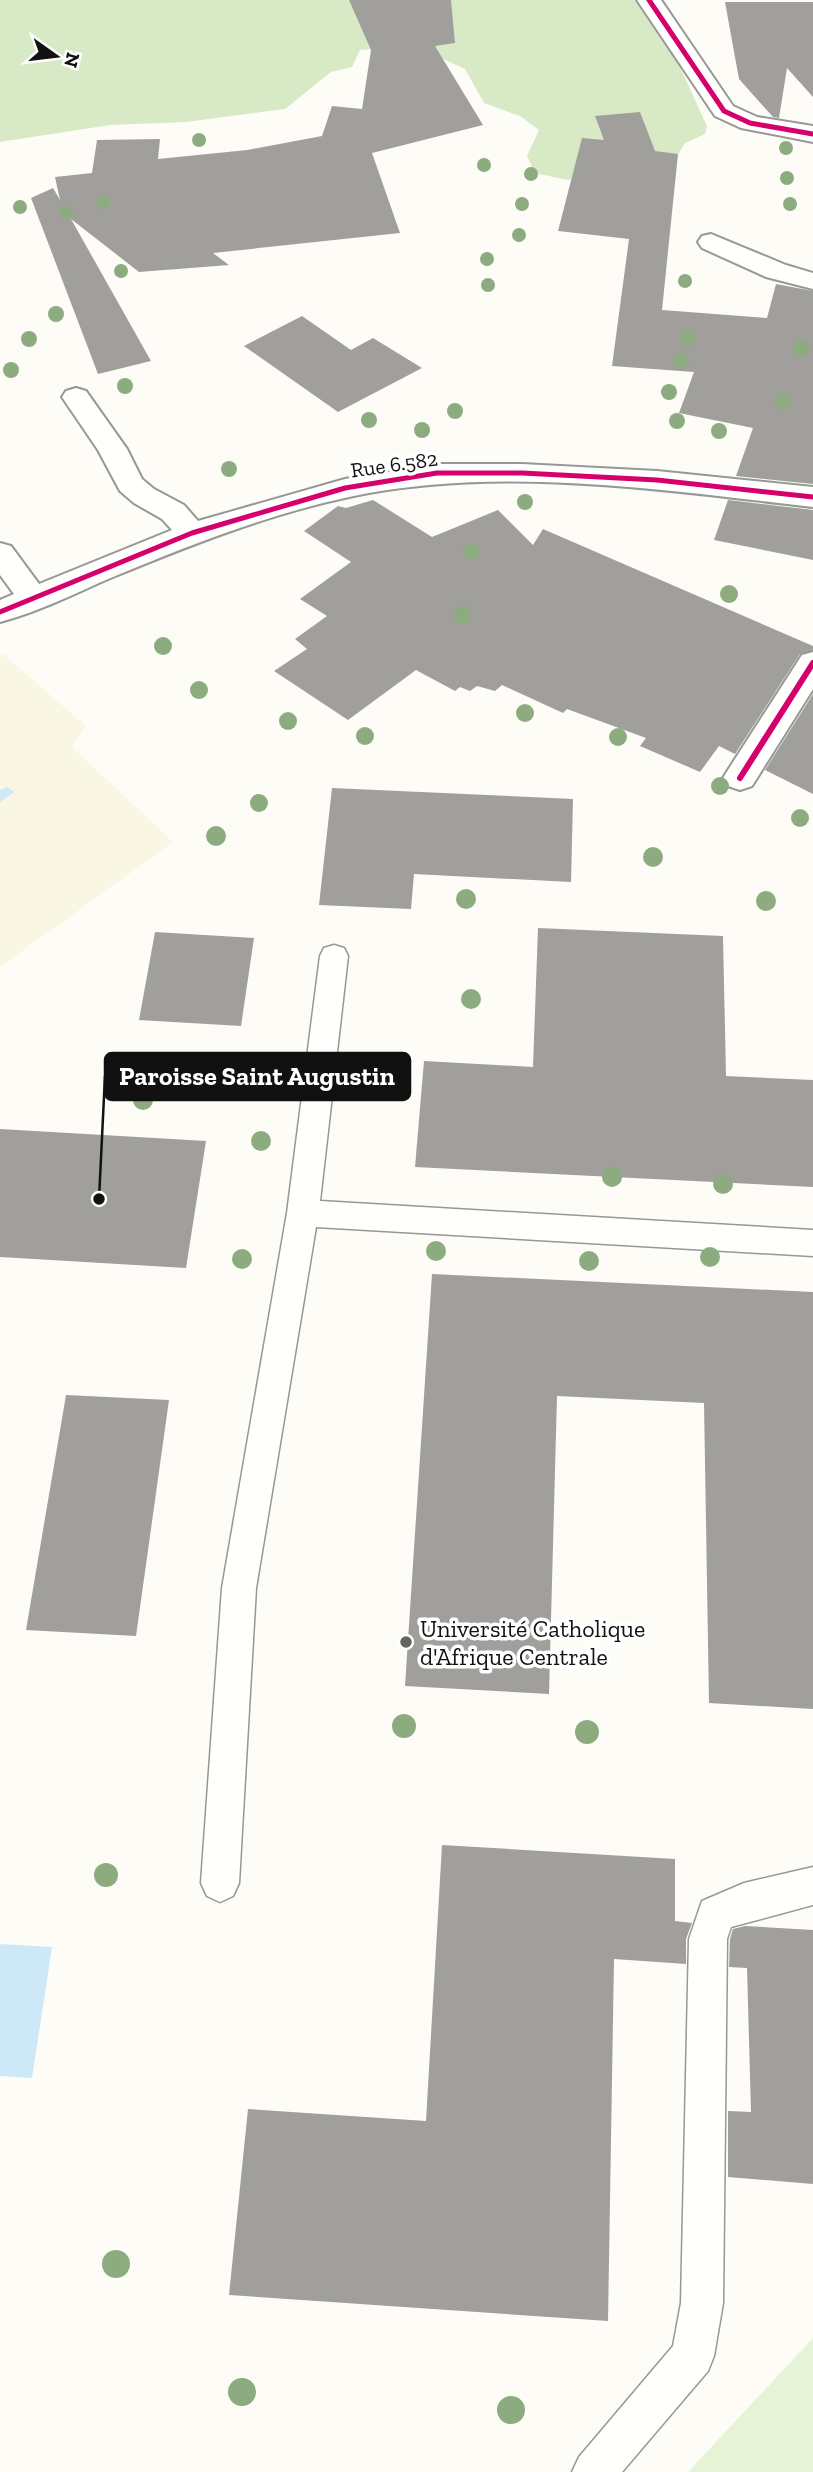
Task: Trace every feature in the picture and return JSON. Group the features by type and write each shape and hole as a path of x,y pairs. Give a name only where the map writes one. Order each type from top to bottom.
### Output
{"street":[{"path":"649,0 724,111 750,123 813,134"},
{"path":"711,242 776,271 813,281"},
{"path":"76,397 112,449 130,484 144,496 173,512 192,533"},
{"name":"Rue 6.582","path":"0,612 192,533 345,488 437,473 522,473 657,480 813,497"},
{"path":"0,553 34,599"},
{"path":"740,778 813,663"}],"lane":[{"path":"220,1883 239,1588 303,1213 334,956"},
{"path":"303,1213 813,1243"},
{"path":"594,2472 693,2356 702,2303 708,1940 715,1914 744,1902 813,1886"}],"shaded area":[{"path":"3,654 86,726 72,747 173,842 0,967 0,655"}],"green space":[{"path":"0,0 634,0 667,43 707,126 705,134 685,143 671,166 567,180 535,173 527,156 539,130 520,116 484,103 465,69 415,46 360,50 352,67 331,72 285,109 186,122 110,125 0,142"},
{"path":"813,2338 813,2472 688,2472"}],"water":[{"path":"0,1944 52,1947 32,2078 0,2076"}],"building":[{"path":"349,0 451,0 455,43 435,46 483,125 372,153 400,233 213,253 229,265 139,272 71,219 151,361 98,374 31,198 53,188 60,200 55,177 92,173 97,140 160,139 158,159 247,150 322,136 332,106 362,109 371,50"},
{"path":"725,2 813,2 813,97 787,68 779,118 773,117 739,79"},
{"path":"640,112 655,151 678,154 662,310 767,318 776,284 813,291 813,484 736,476 753,428 679,413 694,372 612,366 629,239 558,231 582,138 604,140 595,116"},
{"path":"302,316 351,350 373,338 422,368 338,412 244,346"},
{"path":"373,500 432,537 498,510 533,545 543,529 813,646 813,650 800,654 735,754 719,746 700,772 640,746 646,738 567,709 563,713 502,685 495,691 477,686 470,691 460,687 455,691 416,670 348,720 274,671 307,649 295,639 327,616 300,599 351,562 304,531 338,506 346,508"},
{"path":"728,500 813,510 813,560 714,540"},
{"path":"813,694 813,794 765,770"},
{"path":"332,788 573,799 571,882 414,874 411,909 319,905"},
{"path":"538,928 723,936 726,1076 813,1080 813,1187 415,1167 424,1061 533,1067"},
{"path":"155,932 254,938 241,1026 139,1020"},
{"path":"0,1129 206,1141 186,1268 0,1257"},
{"path":"432,1274 813,1292 813,1709 709,1703 704,1403 557,1396 549,1694 405,1686"},
{"path":"66,1395 169,1400 136,1636 26,1630"},
{"path":"442,1845 675,1859 675,1921 692,1923 686,1939 686,1964 614,1959 608,2321 229,2295 248,2109 426,2121"},
{"path":"745,1926 813,1930 813,2184 728,2177 728,2111 751,2112 747,1968 729,1967 733,1929"}],"waterway":[{"path":"0,797 7,792"}],"cycle path":[{"path":"649,0 724,111 750,123 813,134"},
{"path":"0,612 192,533 345,488 437,473 522,473 657,480 813,497"},
{"path":"740,778 813,663"}],"place":[{"name":"Paroisse Saint Augustin","path":"99,1199"},
{"name":"Université Catholique d'Afrique Centrale","path":"406,1642"}]}
